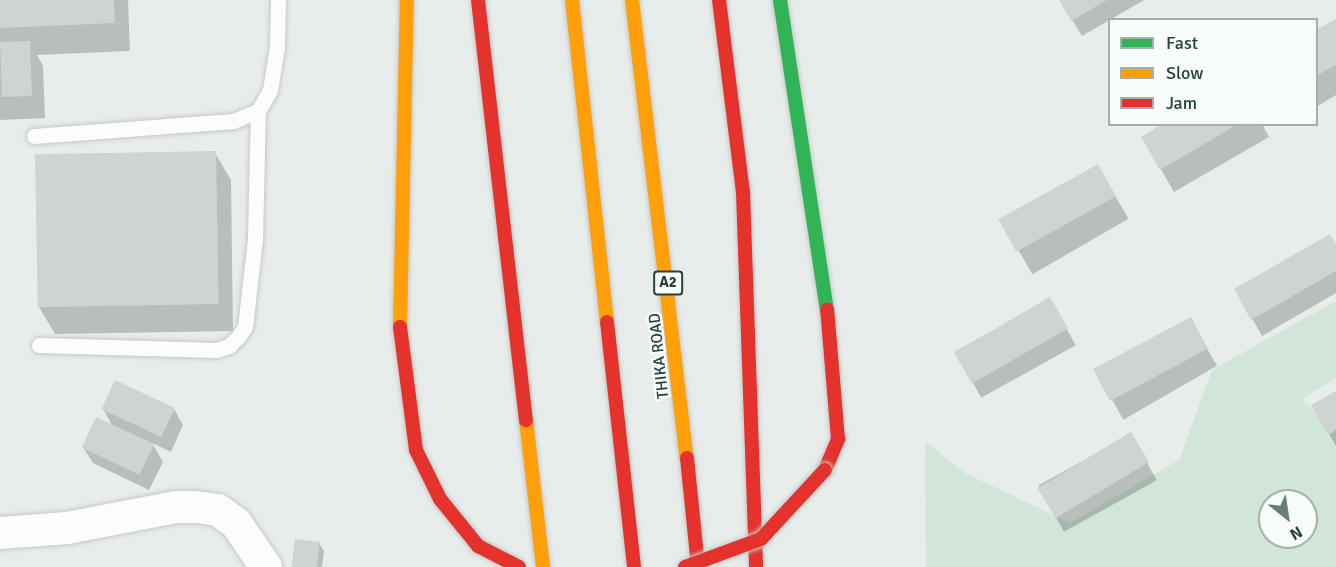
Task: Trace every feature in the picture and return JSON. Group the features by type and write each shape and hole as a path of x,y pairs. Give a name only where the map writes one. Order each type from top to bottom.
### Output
{"main road":[{"path":"407,0 400,327 416,450 440,499 478,546 519,567"},
{"path":"478,0 543,567"},
{"path":"572,0 634,567"},
{"name":"THIKA ROAD","path":"632,0 667,270 698,567"},
{"path":"719,0 743,192 756,567"},
{"path":"685,567 761,539 825,470 838,440 832,346 780,0"}],"street":[{"path":"0,533 67,528 176,507 196,507 218,510 236,523 266,567"}],"lane":[{"path":"39,345 216,350 229,346 245,327 255,239 258,111 270,90 277,47 278,0"},
{"path":"33,136 233,121 258,111"}],"green space":[{"path":"1336,301 1336,377 1301,400 1336,425 1336,567 926,567 925,441 965,473 1070,523 1179,460 1212,370"}],"building":[{"path":"0,0 114,0 115,23 0,28"},
{"path":"1059,0 1107,0 1071,21"},
{"path":"1336,19 1336,65 1318,75 1318,29"},
{"path":"30,41 32,96 2,97 0,42"},
{"path":"1159,126 1235,126 1160,170 1141,137"},
{"path":"216,151 219,304 38,307 35,154"},
{"path":"1098,164 1116,196 1016,252 998,219"},
{"path":"1330,234 1336,244 1336,271 1251,320 1234,289"},
{"path":"1050,297 1068,328 972,384 954,352"},
{"path":"1191,317 1208,349 1110,401 1093,369"},
{"path":"115,380 175,408 161,437 101,409"},
{"path":"1336,391 1336,430 1328,435 1311,405"},
{"path":"96,417 154,444 140,475 82,448"},
{"path":"1131,432 1149,462 1056,518 1038,488"},
{"path":"295,539 320,542 317,567 292,567"}],"traffic: fast":[{"path":"780,0 827,309"}],"traffic: slow":[{"path":"400,327 407,0"},
{"path":"572,0 607,322"},
{"path":"632,0 687,458"},
{"path":"526,420 543,567"}],"traffic: jam":[{"path":"478,0 526,420"},
{"path":"719,0 743,192 756,567"},
{"path":"825,470 838,439 827,309"},
{"path":"607,322 634,567"},
{"path":"400,327 416,450 440,499 478,546 519,567"},
{"path":"687,458 698,567"},
{"path":"685,567 761,539 825,470"}]}
